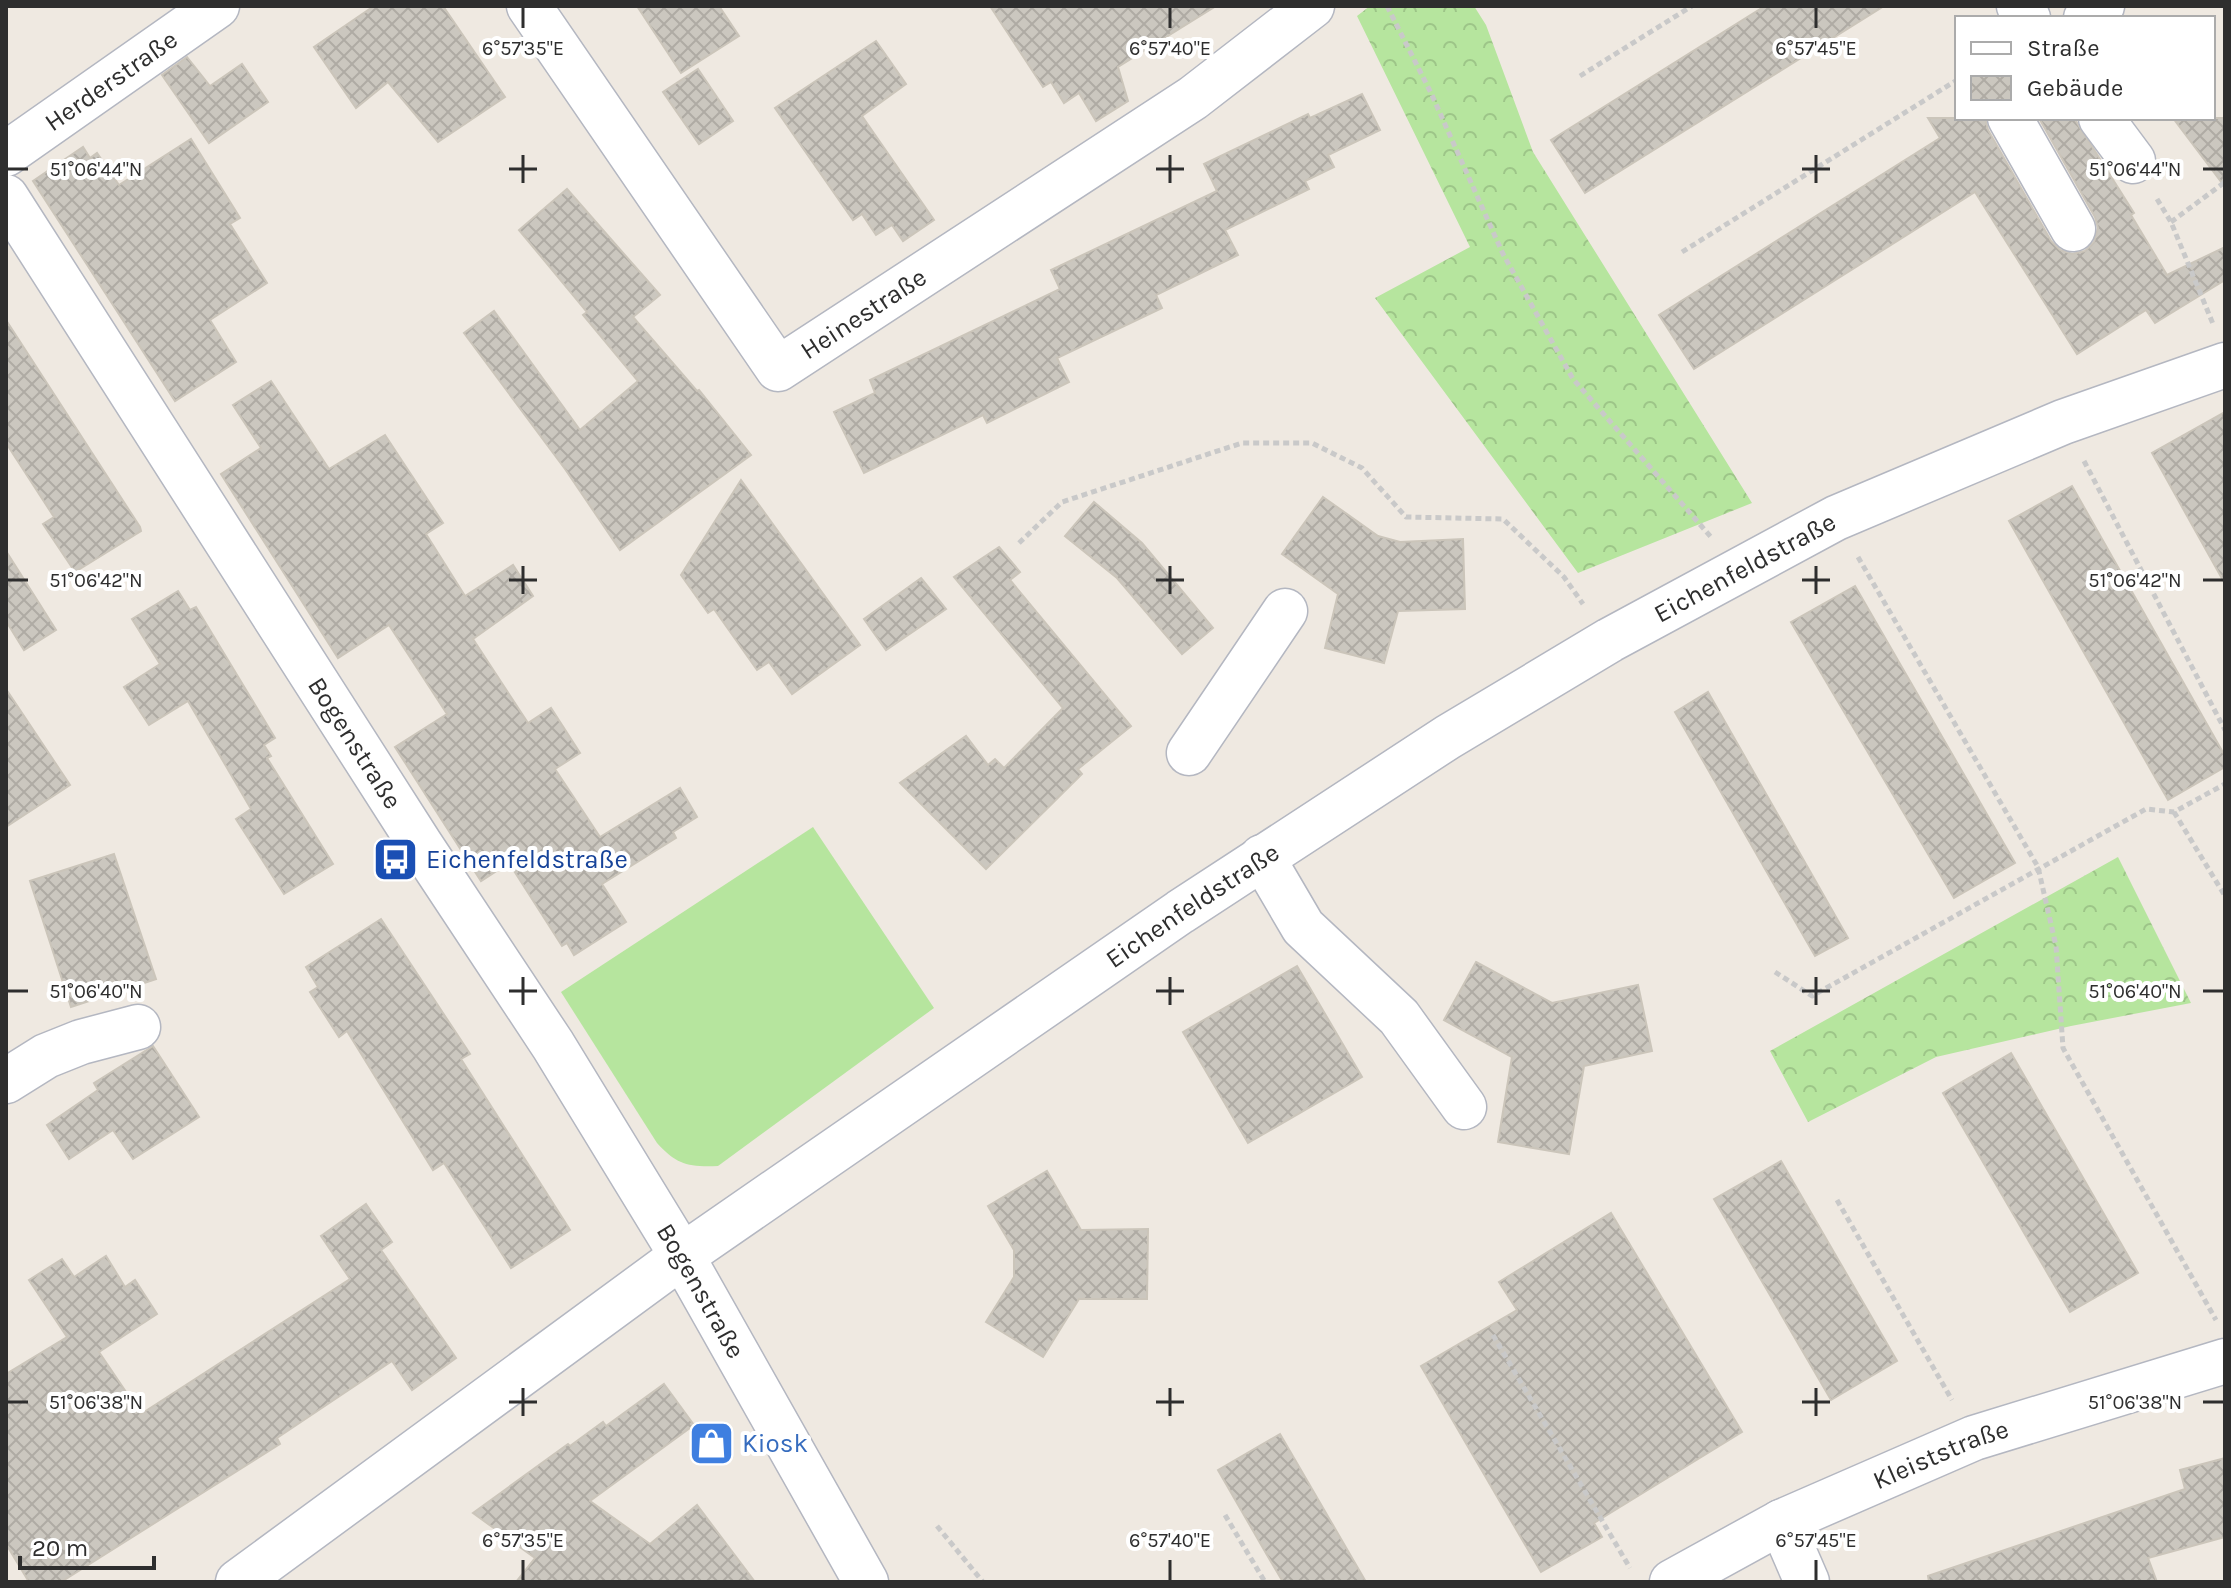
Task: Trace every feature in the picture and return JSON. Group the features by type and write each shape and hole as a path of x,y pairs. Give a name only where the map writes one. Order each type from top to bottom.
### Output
{"street":[{"name":"Herderstraße","path":"6,154 217,6"},
{"name":"Heinestraße","path":"529,6 778,369 1193,98 1312,6"},
{"path":"2011,120 2073,229"},
{"path":"2102,120 2133,161"},
{"name":"Bogenstraße","path":"6,197 420,844 553,1045 682,1256 866,1582"},
{"name":"Eichenfeldstraße","path":"238,1582 682,1256 1262,857 1448,737 1610,640 1836,518 2063,422 2219,344"},
{"path":"1189,753 1285,611"},
{"path":"1262,857 1303,927 1399,1017 1464,1107"},
{"path":"6,1081 46,1056 81,1042 138,1027"},
{"name":"Kleiststraße","path":"1672,1582 1781,1522 1974,1438 2221,1341"},
{"path":"1781,1522 1807,1582"}],"path":[{"path":"1387,6 1431,93 1503,254 1573,379 1739,569"},
{"path":"1580,76 1692,6"},
{"path":"1682,252 1955,81"},
{"path":"2133,161 2171,222 2219,344"},
{"path":"2171,222 2225,182"},
{"path":"2063,422 2225,730"},
{"path":"1019,543 1062,502 1242,443 1312,443 1362,468 1406,517 1503,519 1564,577 1610,640"},
{"path":"1836,518 2038,867 2056,946 2063,1048 2221,1341"},
{"path":"1775,972 1812,996 2146,809 2174,812 2225,784"},
{"path":"2174,812 2225,896"},
{"path":"1837,1200 1974,1438"},
{"path":"1493,1335 1630,1568"},
{"path":"1225,1515 1265,1582"},
{"path":"937,1526 983,1582"}],"green space":[{"path":"1370,6 1474,6 1486,25 1533,152 1752,503 1578,573 1375,298 1470,247 1357,16"},
{"path":"813,827 934,1008 718,1166 684,1163 657,1143 561,992"},
{"path":"2118,857 2191,1003 1936,1057 1808,1122 1770,1051"}],"building":[{"path":"374,6 443,6 505,97 438,142 388,82 356,108 314,47"},
{"path":"637,6 719,6 739,36 681,73"},
{"path":"990,6 1216,6 1118,67 1128,101 1096,121 1079,93 1064,103 1051,82 1043,87"},
{"path":"1765,6 1884,6 1585,193 1551,140"},
{"path":"876,41 906,84 862,116 934,220 903,241 892,225 876,235 862,214 853,220 775,108"},
{"path":"187,57 210,86 242,64 268,102 209,143 162,75"},
{"path":"698,69 733,121 699,144 663,92"},
{"path":"1362,94 1380,130 1328,155 1334,167 1305,181 1309,189 1225,230 1238,255 1156,295 1162,308 1057,358 1069,382 987,423 983,415 864,473 834,412 875,393 870,380 1060,289 1051,270 1217,191 1204,164 1308,114 1310,118"},
{"path":"1928,118 1986,120 1988,130 2051,241 2060,250 2072,254 2085,251 2094,242 2098,228 2095,217 2040,120 2075,120 2134,213 2131,215 2167,275 2225,247 2225,280 2155,323 2146,310 2077,354 1975,192 1694,369 1659,315 1940,138"},
{"path":"2225,118 2225,187 2175,120"},
{"path":"191,139 240,218 230,224 267,283 210,320 236,362 175,401 33,181 83,147 90,158 97,153 119,185"},
{"path":"567,189 660,295 633,317 699,390 751,455 620,550 565,469 464,333 494,311 580,430 638,381 583,315 587,312 519,230"},
{"path":"6,320 140,527 141,531 75,572 43,524 54,517 6,443"},
{"path":"271,381 329,469 385,435 443,523 426,534 465,596 513,565 533,596 473,639 528,723 551,708 580,753 555,769 600,837 680,788 697,817 673,832 676,838 602,884 626,922 574,955 567,943 562,946 509,863 481,881 395,747 447,714 389,625 338,658 221,474 261,448 233,405"},
{"path":"2225,412 2225,584 2152,453"},
{"path":"741,480 860,645 792,694 769,662 757,670 714,609 708,613 681,575"},
{"path":"2072,486 2225,756 2225,767 2168,800 2009,521"},
{"path":"1323,497 1378,536 1400,542 1463,539 1465,609 1398,611 1384,663 1325,648 1338,594 1282,554"},
{"path":"1094,502 1142,543 1213,628 1182,654 1117,578 1065,536"},
{"path":"999,547 1020,572 1010,580 1131,726 1078,769 1082,774 986,869 900,783 966,736 988,765 995,759 1004,768 1063,708 954,577"},
{"path":"6,551 56,630 24,650 6,621"},
{"path":"921,578 946,609 886,650 864,619"},
{"path":"1855,586 2015,863 1954,898 1791,622"},
{"path":"178,591 190,610 196,607 275,738 264,745 271,756 267,758 333,864 284,894 236,819 251,809 188,701 149,725 124,687 160,664 132,619"},
{"path":"6,689 70,785 6,827"},
{"path":"1708,692 1848,938 1815,956 1675,712"},
{"path":"114,854 156,979 71,1007 30,881"},
{"path":"381,919 470,1054 461,1059 570,1230 511,1268 444,1163 433,1170 347,1031 339,1037 310,992 318,987 306,967"},
{"path":"1476,962 1552,1003 1638,985 1652,1051 1584,1066 1569,1154 1498,1142 1512,1057 1444,1020"},
{"path":"1297,966 1362,1077 1248,1143 1183,1032"},
{"path":"153,1046 199,1117 133,1159 113,1130 69,1159 47,1125 98,1090 94,1083"},
{"path":"2011,1053 2138,1273 2070,1312 1943,1093"},
{"path":"1781,1161 1897,1361 1831,1400 1714,1199"},
{"path":"1047,1171 1081,1230 1148,1229 1147,1299 1079,1299 1043,1357 986,1322 1014,1277 1014,1250 988,1206"},
{"path":"366,1204 392,1242 381,1250 456,1358 412,1390 392,1361 277,1438 280,1444 61,1582 29,1582 6,1544 6,1374 67,1337 29,1280 62,1259 74,1277 106,1256 125,1287 135,1280 157,1314 99,1352 141,1414 350,1279 321,1236"},
{"path":"1611,1213 1742,1432 1594,1523 1602,1537 1541,1572 1421,1366 1517,1310 1499,1282"},
{"path":"664,1384 694,1425 590,1501 650,1544 697,1505 755,1582 516,1582 535,1558 473,1513 568,1444 570,1446 603,1422 606,1426"},
{"path":"1280,1434 1366,1582 1283,1582 1267,1555 1218,1470"},
{"path":"2225,1458 2225,1537 2148,1558 2157,1582 1929,1582 1928,1576 2185,1489 2180,1470"}],"place":[{"name":"Eichenfeldstraße","path":"395,859"},
{"name":"Kiosk","path":"711,1443"}]}
